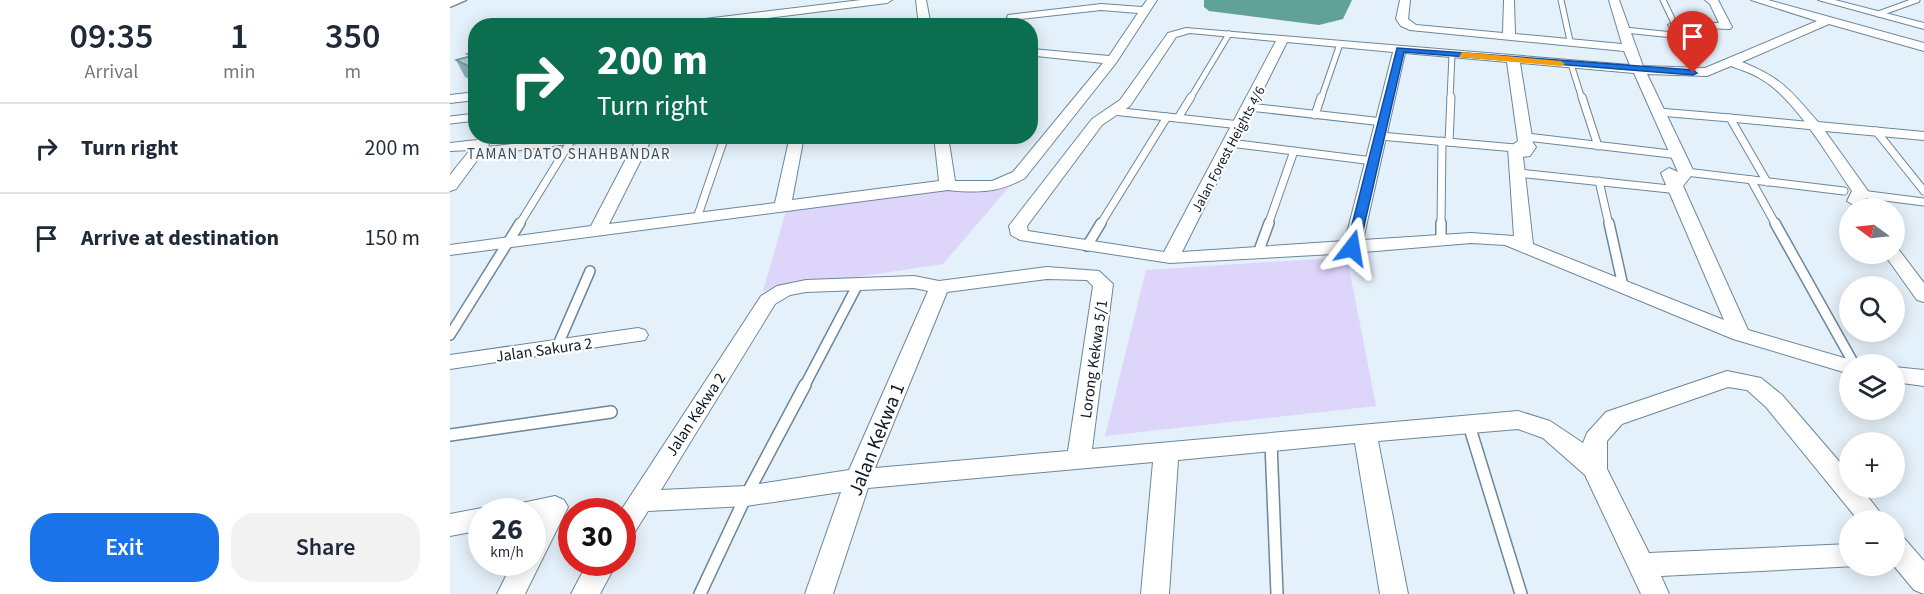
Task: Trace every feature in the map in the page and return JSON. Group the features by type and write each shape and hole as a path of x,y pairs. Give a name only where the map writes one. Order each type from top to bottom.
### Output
{"street":[{"path":"450,3 460,0"},
{"path":"738,18 886,0"},
{"path":"921,0 924,18"},
{"path":"1406,0 1401,19 1405,24 1414,28 1570,41 1629,50"},
{"path":"1509,0 1509,36"},
{"path":"1614,0 1625,30 1629,50 1659,112 1740,334"},
{"path":"1674,25 1726,27 1714,2 1710,0"},
{"path":"1756,0 1924,46"},
{"path":"1828,0 1924,26"},
{"path":"1012,17 1101,7 1149,5"},
{"path":"450,250 948,185 988,189 1004,185 1019,175 1112,60 1149,5"},
{"path":"1828,20 1707,72 1639,70 1229,34 1179,32 1172,35 1125,103 1096,122 1018,226 1020,235 1170,258 1490,238 1524,245 1740,334 1839,364"},
{"name":"Jalan Forest Heights 4/6","path":"1170,258 1283,39"},
{"path":"1352,248 1400,49"},
{"path":"1038,52 1112,60"},
{"path":"1513,60 1521,152 1524,245"},
{"path":"1732,62 1766,76 1782,89 1814,126 1855,196"},
{"path":"450,99 468,97"},
{"path":"1814,126 1924,136"},
{"path":"453,150 482,144"},
{"path":"450,186 482,144"},
{"path":"597,231 642,144"},
{"path":"782,207 795,144"},
{"path":"942,144 948,185"},
{"path":"1900,264 1924,296"},
{"name":"Lorong Kekwa 5/1","path":"939,287 1047,273 1092,275 1103,284 1079,458"},
{"path":"858,284 914,282 939,287"},
{"name":"Jalan Kekwa 2","path":"636,506 768,300 784,290 858,284"},
{"name":"Jalan Kekwa 1","path":"819,594 858,479 939,287"},
{"name":"Jalan Sakura 2","path":"450,362 638,335"},
{"path":"1905,375 1924,378"},
{"path":"1595,469 1595,439 1614,418 1727,379 1753,384 1774,401 1865,510"},
{"path":"639,501 746,496 858,479 1518,420 1543,425 1566,440 1595,469 1655,594"},
{"path":"1365,435 1394,594"},
{"path":"1155,594 1166,453"},
{"path":"546,509 555,507 546,525"},
{"path":"450,525 468,522"},
{"path":"1642,565 1839,556"},
{"path":"1905,560 1924,581"},
{"path":"511,594 521,576"},
{"path":"585,594 595,576"}],"lane":[{"path":"1561,0 1570,41"},
{"path":"1625,30 1673,35 1679,33 1663,0"},
{"path":"1878,14 1917,0"},
{"path":"1178,118 1229,34"},
{"path":"1315,115 1340,44"},
{"path":"1441,240 1452,54"},
{"path":"1571,64 1598,146"},
{"path":"1249,107 1315,115 1445,142 1521,152 1598,146 1680,172 1767,182 1855,196 1924,202"},
{"path":"1113,111 1240,125"},
{"path":"1659,112 1814,126"},
{"path":"1087,246 1167,117"},
{"path":"450,120 468,118"},
{"path":"1730,118 1767,182"},
{"path":"1876,131 1924,191"},
{"path":"450,335 569,144"},
{"path":"697,218 722,144"},
{"path":"1230,144 1373,161"},
{"path":"1258,253 1294,151"},
{"path":"1521,152 1599,182 1680,172"},
{"path":"1751,180 1848,354"},
{"path":"1599,182 1623,286"},
{"path":"557,347 590,271"},
{"path":"700,594 746,496 858,284"},
{"path":"450,435 611,412"},
{"path":"1469,425 1521,594"},
{"path":"1271,443 1277,594"}],"shaded area":[{"path":"1204,0 1352,0 1343,19 1319,25 1209,11 1204,7"},
{"path":"1009,187 943,264 763,291 786,211 946,189 981,192"},
{"path":"1347,257 1376,406 1105,436 1146,270"}],"building":[{"path":"468,57 468,66 456,60"}],"slow traffic":[{"path":"1462,55 1561,64"}],"district":[{"name":"TAMAN DATO SHAHBANDAR","path":"569,154"}],"route":[{"path":"1352,248 1400,49 1693,73"}]}
